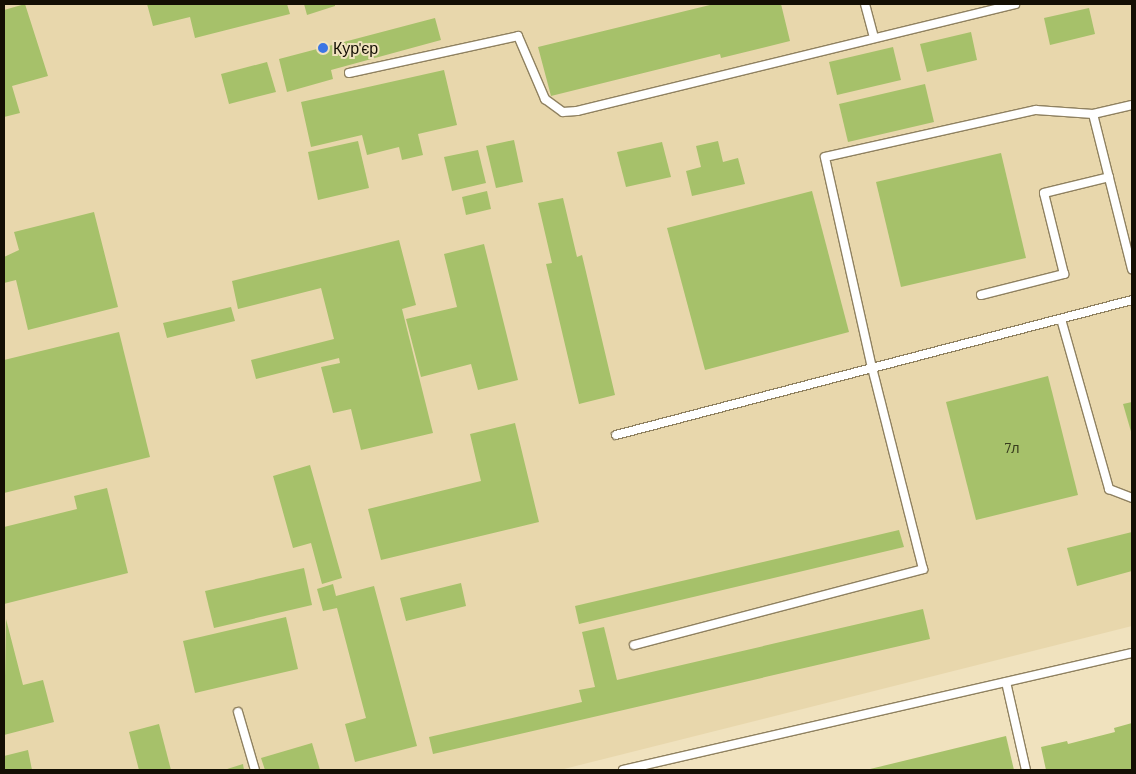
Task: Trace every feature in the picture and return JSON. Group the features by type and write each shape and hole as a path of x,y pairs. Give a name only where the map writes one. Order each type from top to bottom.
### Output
{"lane":[{"path":"865,4 874,38"},
{"path":"349,72 518,36 539,90 553,107 564,112 1015,4"},
{"path":"634,645 923,569 872,368 825,157 1036,110 1093,114 1132,105"},
{"path":"1093,114 1132,269"},
{"path":"982,295 1064,274 1044,193 1109,177"},
{"path":"616,436 1132,300"},
{"path":"1060,319 1109,489 1132,498"},
{"path":"623,770 1132,653"},
{"path":"1006,682 1026,770"},
{"path":"238,712 255,770"}],"shaded area":[{"path":"4,4 1132,4 1132,626 560,770 4,770"}],"building":[{"path":"25,4 48,76 12,86 20,113 4,117 4,10"},
{"path":"147,4 287,4 290,14 195,38 190,17 153,26"},
{"path":"304,4 335,4 335,6 307,15"},
{"path":"714,4 781,4 790,41 721,58 720,54 551,96 538,47"},
{"path":"1089,8 1095,34 1050,45 1044,18"},
{"path":"435,18 441,40 331,70 333,79 287,92 279,59"},
{"path":"971,32 977,60 927,72 920,44"},
{"path":"893,47 901,80 837,95 829,62"},
{"path":"267,62 276,92 229,104 221,74"},
{"path":"444,70 457,125 418,134 423,155 402,160 399,147 367,155 362,135 311,147 301,102"},
{"path":"925,84 934,122 848,142 839,104"},
{"path":"514,140 523,182 496,188 486,146"},
{"path":"358,141 369,188 318,200 308,152"},
{"path":"718,141 723,162 738,158 745,184 692,196 686,171 701,167 696,146"},
{"path":"662,142 671,177 626,187 617,152"},
{"path":"478,150 486,183 452,191 444,157"},
{"path":"1001,153 1026,258 901,287 876,182"},
{"path":"487,191 491,209 466,215 462,197"},
{"path":"812,191 849,332 705,370 667,228"},
{"path":"563,198 577,257 582,255 615,395 579,404 546,264 552,263 538,203"},
{"path":"94,212 118,307 28,330 16,280 4,283 4,257 19,250 14,232"},
{"path":"399,240 416,305 402,309 433,433 361,450 351,409 333,413 321,367 340,363 339,358 256,379 251,360 334,339 321,288 238,309 232,281"},
{"path":"484,244 518,380 478,390 471,364 421,377 406,319 457,307 444,254"},
{"path":"231,307 235,321 167,338 163,323"},
{"path":"119,332 150,457 4,493 4,360"},
{"path":"1048,376 1078,495 976,520 946,402"},
{"path":"1132,402 1132,435 1123,404"},
{"path":"515,423 539,522 381,560 368,509 481,481 470,434"},
{"path":"310,465 342,578 322,584 311,543 293,548 273,476"},
{"path":"107,488 128,573 4,604 4,527 77,509 74,496"},
{"path":"899,530 904,547 579,624 575,606"},
{"path":"1132,532 1132,571 1077,586 1067,548"},
{"path":"304,568 312,605 214,628 205,591"},
{"path":"461,583 466,606 406,621 400,598"},
{"path":"333,584 336,596 374,586 417,746 355,762 345,724 366,718 337,608 323,611 317,589"},
{"path":"923,609 930,639 433,754 429,737 582,702 579,690 595,687 582,632 604,627 617,680"},
{"path":"286,617 298,669 195,693 183,641"},
{"path":"6,619 23,685 43,680 54,722 4,735"},
{"path":"1132,723 1132,770 1046,770 1041,747 1067,741 1068,744 1115,732 1114,728"},
{"path":"159,724 171,770 139,770 129,732"},
{"path":"1006,736 1014,770 866,770"},
{"path":"312,743 320,770 265,770 261,758"},
{"path":"28,750 32,770 4,770 4,756"},
{"path":"243,764 244,770 224,770"}],"place":[{"name":"Кур'єр","path":"323,48"}]}
